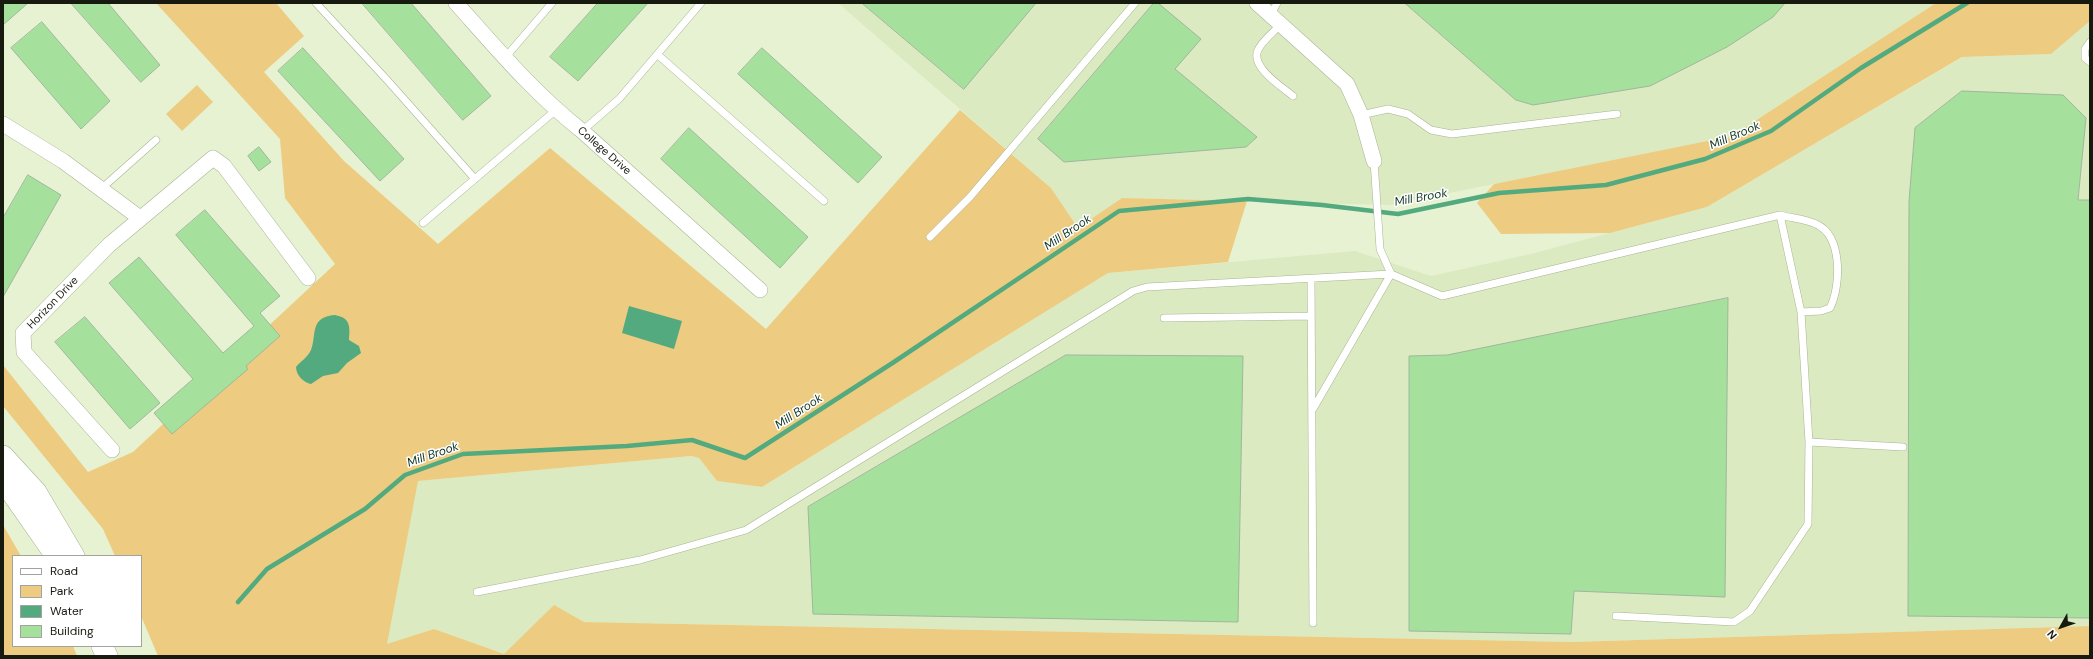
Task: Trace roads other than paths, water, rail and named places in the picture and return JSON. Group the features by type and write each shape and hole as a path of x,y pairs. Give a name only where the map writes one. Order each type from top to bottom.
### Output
{"main road":[{"path":"3,456 36,492 73,555"},
{"path":"3,480 55,555"},
{"path":"102,647 107,656"}],"street":[{"name":"College Drive","path":"456,3 504,59 556,110 582,131 760,290"},
{"path":"1258,3 1276,14 1347,84 1361,115 1374,161"},
{"path":"3,124 57,157 140,218"},
{"name":"Horizon Drive","path":"112,450 24,352 23,333 109,245 213,158 224,166 308,278"}],"lane":[{"path":"316,3 475,179"},
{"path":"504,59 552,3"},
{"path":"582,131 619,99 701,3"},
{"path":"930,237 970,197 1135,3"},
{"path":"1276,14 1258,50 1257,59 1262,70 1293,96"},
{"path":"2090,42 2085,49 2085,58 2090,62"},
{"path":"658,55 824,201"},
{"path":"1361,115 1388,109 1408,114 1431,130 1452,134 1617,114"},
{"path":"423,223 556,110"},
{"path":"101,189 156,140"},
{"path":"1374,161 1380,249 1391,274"},
{"path":"1616,616 1734,622 1750,611 1808,524 1810,442 1801,312 1780,215"},
{"path":"477,592 640,560 746,530 1134,291 1147,287 1391,274 1442,296 1780,215 1817,224 1832,237 1837,253 1836,297 1830,308 1821,311 1801,312"},
{"path":"1312,411 1391,274"},
{"path":"1311,279 1313,623"},
{"path":"1164,318 1312,316"},
{"path":"1810,442 1903,446"}],"water":[{"path":"629,306 682,321 674,349 622,333"},
{"path":"335,315 344,318 347,321 349,327 349,340 359,346 361,353 347,363 338,373 323,376 311,384 308,383 299,376 296,367 310,352 316,328 321,319 327,316"}],"waterway":[{"name":"Mill Brook","path":"238,602 267,569 365,509 405,475 463,454 627,446 692,440 745,458 894,362 1119,211 1248,199 1322,205 1398,214 1499,193 1606,185 1705,159 1771,131 1861,68 1967,3"}]}
